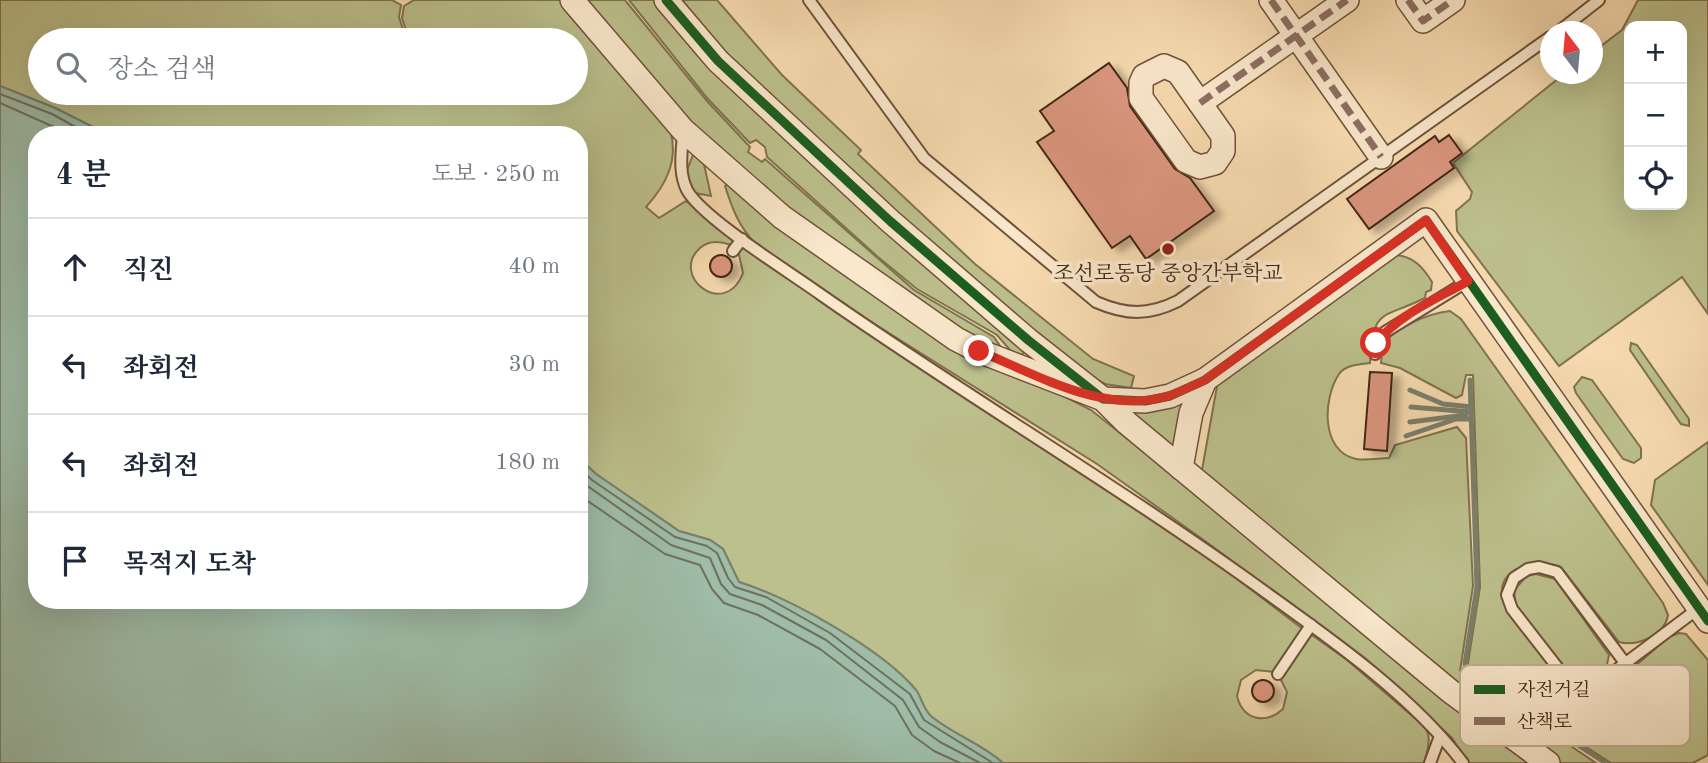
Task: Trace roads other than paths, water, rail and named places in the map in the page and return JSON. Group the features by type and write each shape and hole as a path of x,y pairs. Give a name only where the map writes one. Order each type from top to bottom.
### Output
{"street":[{"path":"572,0 683,130 782,217 925,319 979,351 1103,399 1145,401 1170,396 1205,380 1426,220 1704,615"},
{"path":"666,0 718,61 890,221 1028,340 1103,399 1181,468 1460,698"},
{"path":"1270,0 1381,157"},
{"path":"1200,103 1347,0"},
{"path":"1408,0 1423,21 1453,0"},
{"path":"1181,468 1191,413 1205,380"},
{"path":"1525,746 1548,763"}],"lane":[{"path":"809,0 924,158 1096,302 1118,311 1139,313 1159,310 1178,301 1540,44"},
{"path":"1572,21 1599,0"},
{"path":"683,130 681,169 688,192 720,223 868,328 1196,542 1311,625 1360,663 1440,736 1462,763"},
{"path":"733,251 742,239"},
{"path":"1375,354 1376,343 1385,332 1468,281"},
{"path":"1556,665 1512,609 1507,595 1514,578 1538,567 1557,572 1625,663"},
{"path":"1622,665 1704,615"},
{"path":"1278,674 1311,625"},
{"path":"1430,763 1440,736"}],"water":[{"path":"0,86 28,97 28,105 48,105 91,126 28,126 28,609 588,609 588,466 679,531 710,540 723,549 739,582 808,612 859,642 901,674 916,690 932,717 1003,763 0,763"}],"waterway":[{"path":"1465,665 1477,587 1470,380"},
{"path":"1410,390 1443,404 1472,407"},
{"path":"1411,407 1472,412"},
{"path":"1410,422 1466,415"},
{"path":"1406,436 1456,419 1472,419"},
{"path":"1580,746 1606,763"}],"place":[{"name":"조선로동당 중앙간부학교","path":"1168,249"}]}
